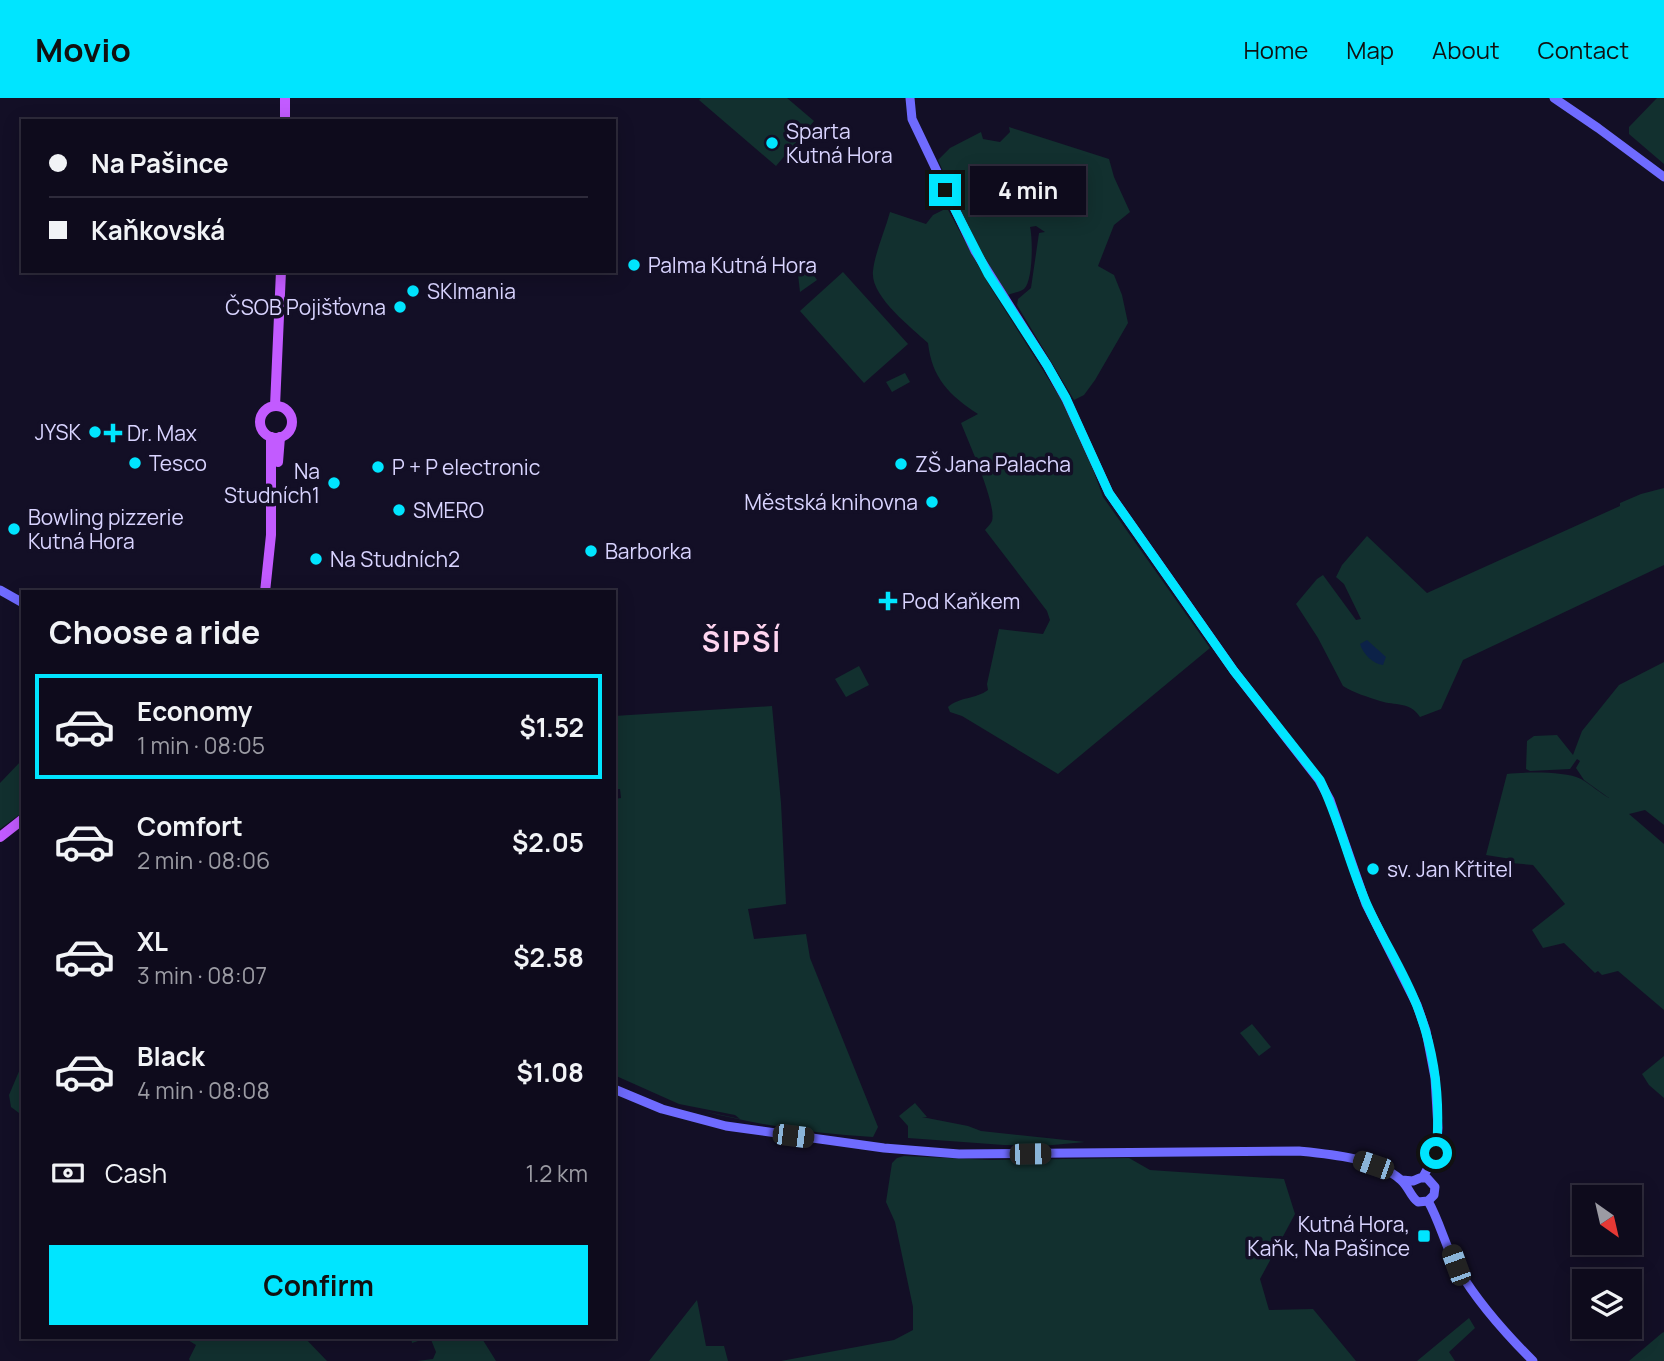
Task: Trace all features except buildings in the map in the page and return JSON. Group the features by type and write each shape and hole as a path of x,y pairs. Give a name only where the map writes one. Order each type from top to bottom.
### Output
{"main road":[{"path":"285,98 285,119"},
{"path":"275,406 281,273"},
{"path":"275,406 288,412 292,421 290,430 276,437 262,430 260,421 266,410 275,406"},
{"path":"265,590 276,437"},
{"path":"0,837 21,821"}],"street":[{"path":"910,98 915,127 967,235 988,274 1060,387 1109,493 1234,671 1320,780 1342,832 1366,904 1417,1004 1426,1031 1435,1078 1438,1128 1436,1153 1428,1175 1435,1191 1428,1201 1418,1202 1412,1198 1402,1180"},
{"path":"1554,98 1664,177"},
{"path":"0,590 21,602"},
{"path":"616,1090 662,1109 726,1126 884,1147 958,1154 1299,1151 1326,1153 1373,1165 1402,1180 1413,1181 1428,1175"},
{"path":"1410,1191 1413,1181"},
{"path":"1428,1201 1462,1274 1495,1322 1533,1361"}],"green space":[{"name":"Sparta Kutná Hora","path":"787,98 814,121 776,166 699,100"},
{"path":"1657,98 1664,98 1664,164 1629,134 1629,127"},
{"path":"1009,127 1109,159 1130,212 1114,225 1098,266 1114,275 1128,323 1095,380 1084,395 1074,400 1017,305 1018,299 1031,288 1039,233 1045,232 1036,226 1030,227 1032,260 1027,285 1024,289 1008,295 976,245 938,160 950,148 981,132 983,139 1000,142 1010,132"},
{"path":"947,208 989,285 1065,405 1086,450 1103,497 1210,648 1058,774 962,716 950,712 948,707 988,690 999,629 1043,634 1050,620 1047,611 985,530 992,521 990,501 961,423 978,414 950,392 933,366 928,343 885,301 874,281 876,256 890,212 926,224 933,215"},
{"path":"808,267 817,280 800,292 798,274"},
{"path":"843,272 908,344 864,383 800,311"},
{"path":"905,373 910,382 892,392 886,382"},
{"path":"1664,488 1664,565 1463,660 1441,709 1420,717 1412,708 1380,701 1343,686 1318,638 1296,604 1323,575 1356,620 1361,619 1344,584 1336,577 1342,565 1367,536 1427,593 1620,506 1620,503"},
{"path":"1664,662 1664,825 1645,810 1629,814 1664,844 1664,1010 1618,971 1602,975 1598,971 1595,973 1564,943 1543,948 1532,930 1565,904 1533,865 1511,863 1511,859 1486,855 1507,774 1545,773 1574,776 1609,798 1584,780 1576,768 1580,761 1577,759 1570,769 1526,769 1527,741 1534,736 1557,735 1573,755 1582,731 1619,685"},
{"path":"859,666 869,685 846,697 835,679"},
{"path":"772,706 781,803 786,904 748,909 754,939 806,934 810,958 878,1127 873,1137 830,1134 745,1121 703,1111 740,1119 735,1115 679,1104 616,1076 616,799 621,798 620,789 616,789 616,716"},
{"path":"21,761 21,813 0,829 0,783"},
{"path":"1252,1024 1271,1047 1259,1056 1240,1033"},
{"path":"1664,1056 1664,1098 1649,1085 1642,1074"},
{"path":"21,1067 21,1114 11,1107 9,1095"},
{"path":"915,1103 927,1117 922,1117 981,1131 1085,1142 1042,1146 908,1138 908,1126 899,1116"},
{"path":"904,1156 991,1160 1129,1158 1150,1170 1284,1179 1295,1214 1260,1279 1269,1310 1313,1309 1356,1361 781,1361 894,1340 913,1330 913,1307 895,1222 886,1202 892,1163"},
{"path":"697,1300 706,1346 724,1346 728,1361 649,1361"},
{"path":"1469,1318 1475,1328 1449,1352 1455,1361 1417,1361"},
{"path":"1664,1332 1664,1361 1629,1361 1662,1333"},
{"path":"186,1339 306,1339 327,1361 190,1361 196,1345"},
{"path":"431,1339 482,1339 496,1361 417,1361 433,1359 436,1352"}],"water":[{"path":"1367,640 1386,657 1383,665 1372,661 1363,651 1360,644"}],"place":[{"name":"Sparta Kutná Hora","path":"772,143"},
{"name":"Palma Kutná Hora","path":"634,265"},
{"name":"SKImania","path":"413,291"},
{"name":"ČSOB Pojišťovna","path":"400,307"},
{"name":"JYSK","path":"95,432"},
{"name":"Dr. Max","path":"113,433"},
{"name":"Tesco","path":"135,463"},
{"name":"ZŠ Jana Palacha","path":"901,464"},
{"name":"P + P electronic","path":"378,467"},
{"name":"Na Studních1","path":"334,483"},
{"name":"Městská knihovna","path":"932,502"},
{"name":"SMERO","path":"399,510"},
{"name":"Bowling pizzerie Kutná Hora","path":"14,529"},
{"name":"Barborka","path":"591,551"},
{"name":"Na Studních2","path":"316,559"},
{"name":"Pod Kaňkem","path":"888,601"},
{"name":"sv. Jan Křtitel","path":"1373,869"},
{"name":"Kutná Hora, Kaňk, Na Pašince","path":"1424,1236"}],"district":[{"name":"ŠIPŠÍ","path":"742,641"}],"route":[{"path":"945,190 988,274 1066,398 1109,493 1234,671 1320,780 1330,800 1366,904 1417,1004 1426,1031 1437,1090 1436,1153"}]}
